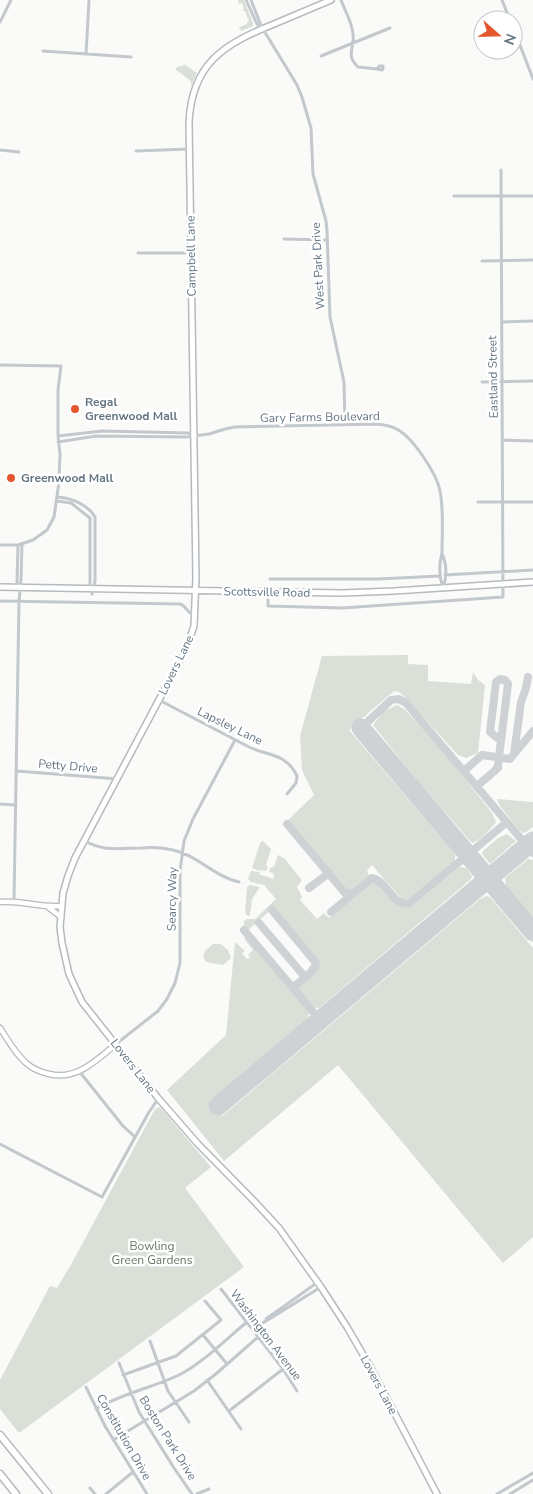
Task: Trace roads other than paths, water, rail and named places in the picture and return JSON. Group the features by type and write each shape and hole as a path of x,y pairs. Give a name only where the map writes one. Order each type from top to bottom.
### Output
{"highway":[{"path":"0,1435 48,1494"},
{"path":"0,1474 16,1494"}],"main road":[{"name":"Campbell Lane","path":"196,591 191,253 191,106 195,90 203,73 230,44 331,0"},
{"name":"Scottsville Road","path":"0,587 342,593 533,582"},
{"name":"Lovers Lane","path":"196,591 196,615 188,647 68,876 61,917 62,942 69,974 82,1002 158,1098 198,1144 279,1228 319,1284 372,1370 437,1494"},
{"path":"0,902 48,907 62,906"},
{"path":"48,907 61,917"},
{"path":"0,1028 18,1054 35,1070 54,1075 65,1075 79,1071 116,1044"}],"street":[{"path":"0,22 10,0"},
{"path":"86,54 89,0"},
{"path":"246,0 257,24 262,29"},
{"path":"251,0 262,29"},
{"path":"341,0 353,32 351,57 358,67 377,69"},
{"path":"321,56 390,28"},
{"name":"West Park Drive","path":"262,29 297,85 309,119 313,174 326,221 330,317 344,382 345,425"},
{"path":"43,51 131,57"},
{"path":"523,53 533,79"},
{"path":"136,151 190,149"},
{"path":"0,150 19,152"},
{"name":"Eastland Street","path":"501,170 503,584"},
{"path":"454,196 533,196"},
{"path":"284,239 327,240"},
{"path":"138,253 191,253"},
{"path":"482,260 533,260"},
{"path":"502,322 533,321"},
{"path":"0,364 61,366 58,390 58,442 60,456 58,499 54,517 49,527 36,539 20,544 0,545"},
{"path":"482,382 533,381"},
{"name":"Gary Farms Boulevard","path":"194,435 209,434 236,427 388,425 401,431 412,442 431,469 438,484 442,500 440,581 444,588"},
{"path":"58,436 102,431 188,433 194,435"},
{"path":"58,442 96,436 186,437 194,435"},
{"path":"502,440 533,442"},
{"path":"58,499 71,504 90,518 92,589"},
{"path":"478,502 533,502"},
{"path":"14,902 20,544"},
{"name":"Gary Farms Boulevard","path":"442,553 445,560 446,580 444,588"},
{"path":"445,575 533,570"},
{"path":"270,579 373,579 440,576"},
{"path":"268,592 268,606 342,608 503,597 503,584"},
{"path":"0,601 180,604 189,613 196,615"},
{"name":"Lapsley Lane","path":"159,700 256,750 278,756 290,765 297,778 287,794"},
{"name":"Searcy Way","path":"116,1044 161,1007 172,991 180,963 180,890 184,841 191,823 235,740"},
{"name":"Petty Drive","path":"16,771 118,779"},
{"path":"0,804 16,805"},
{"path":"85,841 105,849 155,848 173,850 206,865 225,877 239,882"},
{"path":"79,1071 135,1138"},
{"path":"0,1144 102,1197 158,1098"},
{"path":"253,1329 271,1319 319,1284"},
{"name":"Washington Avenue","path":"221,1289 283,1369 297,1392"},
{"path":"123,1375 180,1353 221,1320 205,1301"},
{"path":"96,1409 130,1393 164,1381 192,1367 247,1322"},
{"path":"203,1335 228,1364"},
{"path":"113,1440 207,1380 258,1337"},
{"path":"150,1341 164,1381 175,1402 189,1422"},
{"name":"Boston Park Drive","path":"119,1363 130,1393 144,1421 192,1494"},
{"path":"229,1411 283,1369"},
{"path":"207,1380 241,1429"},
{"name":"Constitution Drive","path":"86,1387 113,1440 147,1494"},
{"path":"106,1494 133,1472"},
{"path":"497,1494 533,1473"},
{"path":"510,1494 533,1480"},
{"path":"90,1488 95,1494"},
{"path":"197,1494 209,1489"}],"place":[{"name":"Regal Greenwood Mall","path":"75,409"},
{"name":"Greenwood Mall","path":"11,478"}],"park label":[{"name":"Bowling Green Gardens","path":"152,1253"}]}
